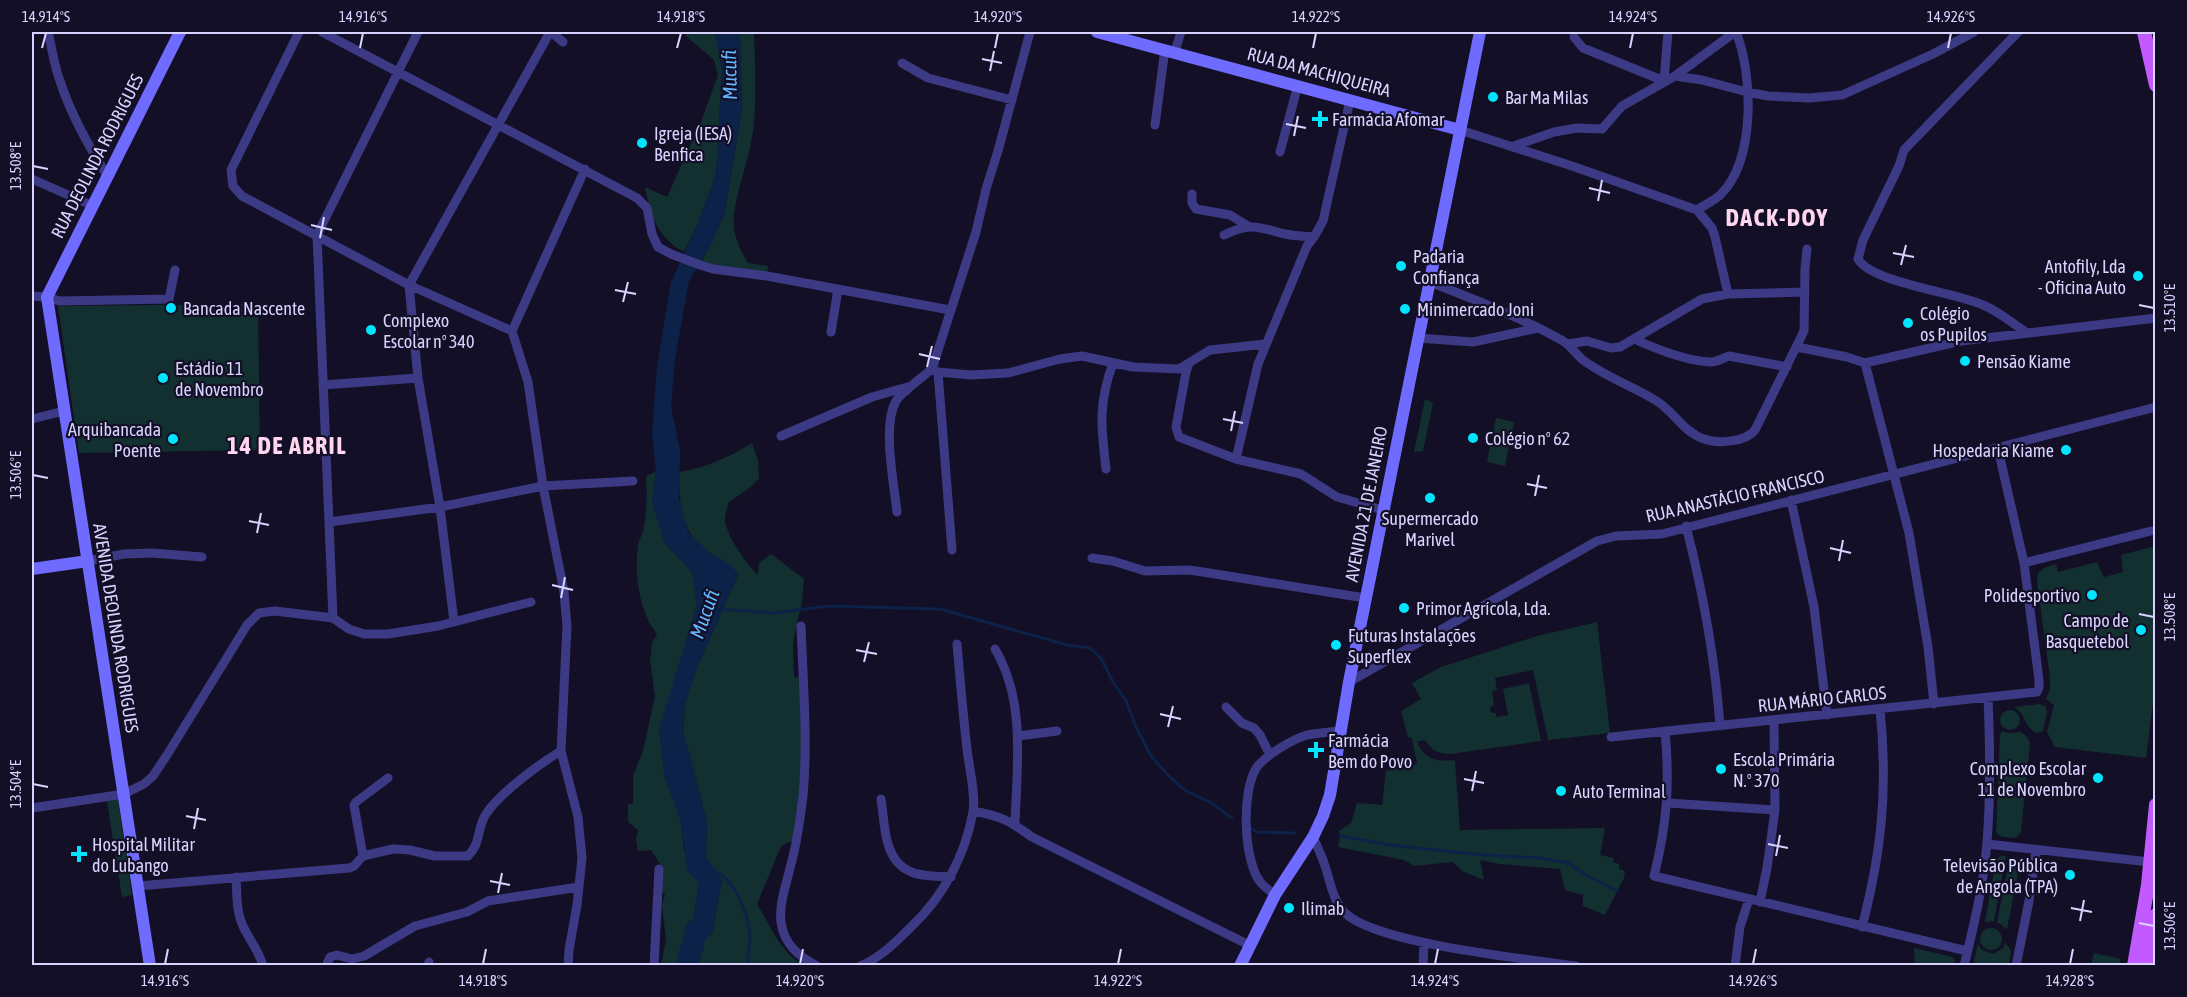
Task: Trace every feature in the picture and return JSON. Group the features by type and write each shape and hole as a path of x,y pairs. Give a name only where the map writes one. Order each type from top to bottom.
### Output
{"main road":[{"path":"2144,32 2156,85"},
{"path":"2134,966 2156,805"},
{"path":"2147,966 2156,915"}],"street":[{"path":"48,32 59,81 84,136 108,177"},
{"name":"RUA DEOLINDA RODRIGUES","path":"47,297 180,32"},
{"path":"299,32 231,170 233,186 242,196 409,285 512,330"},
{"path":"322,32 637,198 646,208 652,234 658,247 672,254 713,269 838,288 950,310"},
{"path":"333,618 317,235 418,32"},
{"path":"454,622 440,507 418,378 409,285 550,32 563,42"},
{"path":"952,550 935,371 950,310 976,232 1030,32"},
{"name":"RUA DA MACHIQUEIRA","path":"1097,32 1460,130"},
{"path":"1155,125 1170,50 1181,32"},
{"name":"AVENIDA 21 DE JANEIRO","path":"1240,966 1275,895 1313,837 1330,795 1365,598 1480,32"},
{"path":"1664,81 1668,32"},
{"path":"1514,146 1554,132 1577,128 1602,129 1622,106 1675,76 1735,32 1743,52 1747,92 1748,127 1745,147 1720,195 1697,210"},
{"path":"1675,76 1768,96 1809,98 1842,95 1933,54 1974,32"},
{"path":"2018,32 1904,150 1899,166 1863,240 1858,259 1862,265 1890,279 1960,296 1985,305 2026,332"},
{"path":"1574,37 1583,48 1664,81"},
{"path":"902,63 928,78 1012,100"},
{"path":"1280,152 1298,86"},
{"path":"1236,459 1258,364 1307,246 1323,221 1350,100"},
{"path":"1460,130 1514,146 1697,210 1712,228 1728,294"},
{"path":"568,966 582,858 578,817 561,751 567,626 564,591 543,486 528,382 512,330 585,169"},
{"path":"32,179 93,206"},
{"path":"1192,194 1192,203 1196,208 1230,215 1248,226"},
{"path":"1224,235 1248,226 1314,237"},
{"path":"1430,282 1480,301 1568,344 1584,360 1667,406 1687,430 1707,441 1726,441 1751,435 1804,331 1807,249"},
{"path":"32,296 59,301 169,299 175,270"},
{"path":"831,332 838,288"},
{"path":"1568,344 1587,341 1611,348 1620,347 1702,299 1728,294 1805,292"},
{"name":"AVENIDA DEOLINDA RODRIGUES","path":"47,297 150,966"},
{"path":"1797,346 1865,363 1961,341 2156,318"},
{"path":"1418,338 1473,342 1538,328"},
{"path":"1634,339 1662,352 1710,362 1720,361 1729,356 1787,367"},
{"path":"897,512 889,435 890,419 896,400 911,386 935,371 971,375 1008,373 1060,359 1082,356 1133,367 1179,369 1210,350 1266,344"},
{"path":"1190,361 1176,428 1179,437 1236,459 1301,474 1337,497 1383,510"},
{"path":"1106,469 1100,411 1105,383 1113,363"},
{"path":"1865,363 1895,474 1920,591 1934,704"},
{"path":"323,385 418,378"},
{"path":"781,436 873,397 911,386"},
{"name":"RUA ANASTÁCIO FRANCISCO","path":"1349,681 1597,541 1616,536 1662,534 2156,407"},
{"path":"32,419 64,411"},
{"path":"1998,449 2024,563 2151,531"},
{"path":"329,522 440,507 543,486 633,481"},
{"path":"1791,500 1814,607 1827,715"},
{"path":"1686,526 1700,578 1716,680 1720,726"},
{"path":"32,569 124,554 152,553 202,557"},
{"path":"1092,558 1113,561 1145,571 1188,570 1365,598"},
{"name":"RUA MÁRIO CARLOS","path":"1611,737 2037,692 2039,680 2024,563"},
{"path":"32,808 124,794 144,784 153,776 248,625 259,613 275,610 333,618 349,629 364,634 388,634 454,622 531,602"},
{"path":"801,626 805,758 803,795 798,832 781,899 781,923 788,944 798,956 817,966"},
{"path":"860,966 880,954 925,914 951,877 965,841 973,811 957,644"},
{"path":"995,649 1004,663 1011,682 1018,736 1015,823"},
{"path":"1964,966 1987,844 1990,782 1988,698"},
{"path":"1226,707 1242,723 1254,728 1270,754"},
{"path":"1862,927 1883,821 1885,786 1880,709"},
{"path":"1760,902 1775,810 1774,720"},
{"path":"1018,736 1057,731"},
{"path":"1275,895 1260,882 1249,852 1246,831 1249,788 1256,768 1270,754 1306,735 1340,731"},
{"path":"1665,732 1668,802 1654,876 1967,951"},
{"path":"138,886 349,868 363,856 393,849 410,850 435,856 468,855 475,849 485,816 497,802 542,763 561,751"},
{"path":"363,856 354,805 388,778"},
{"path":"881,799 889,850 897,863 908,871 951,877"},
{"path":"1668,802 1775,810"},
{"path":"973,811 991,814 1015,823 1032,837 1249,945"},
{"path":"1313,837 1336,901 1343,912 1354,920 1424,943 1530,963 1576,966"},
{"path":"1987,844 2150,862"},
{"path":"2016,966 2036,850"},
{"path":"654,966 659,868"},
{"path":"236,877 243,928 253,940 263,966"},
{"path":"326,966 330,957 337,955 351,959 364,956 415,926 467,912 488,901 579,887"},
{"path":"1735,966 1740,927 1749,900"},
{"path":"1424,943 1424,966"}],"green space":[{"path":"687,32 715,32 722,70 716,174 698,224 684,252 668,240 657,225 645,187 667,197 702,119 718,75 714,60 686,36"},
{"path":"740,32 754,32 755,102 751,143 737,198 734,229 739,247 748,263 768,266 767,276 700,265 724,215 742,108"},
{"name":"Estádio 11 de Novembro","path":"258,304 260,450 79,453 58,306"},
{"path":"1425,399 1433,403 1423,451 1414,452"},
{"path":"1496,418 1514,422 1510,441 1492,437"},
{"path":"1491,441 1509,445 1505,466 1487,462"},
{"path":"752,443 758,460 759,478 751,487 729,502 725,519 727,528 738,550 758,575 759,563 771,554 804,579 793,643 794,677 799,678 805,758 792,841 781,846 757,904 782,946 803,965 699,965 705,939 712,933 722,880 706,857 707,822 683,731 685,704 698,665 738,575 730,566 702,547 688,529 681,508 679,472 717,461"},
{"path":"656,472 652,503 665,543 692,572 697,604 672,690 664,775 681,821 684,851 699,883 693,918 676,965 661,965 666,941 662,905 665,894 660,892 662,867 651,850 638,851 636,839 638,830 628,822 628,804 633,804 633,776 643,751 655,696 650,661 652,643 657,634 642,604 637,556 646,515 646,476"},
{"path":"2155,546 2156,680 2146,758 2055,747 2047,732 2054,705 2046,699 2050,689 2050,678 2037,582 2038,573 2056,564 2058,572 2097,562 2104,577 2123,572 2121,555"},
{"path":"1597,622 1610,733 1548,740 1533,670 1495,678 1497,690 1492,691 1494,705 1490,707 1491,713 1496,713 1496,717 1508,715 1503,689 1529,683 1541,741 1450,754 1435,751 1425,740 1417,742 1424,753 1432,758 1443,761 1455,760 1460,830 1605,828 1600,855 1614,858 1613,862 1619,864 1619,869 1625,871 1624,878 1605,915 1583,906 1583,895 1565,890 1560,869 1480,860 1484,880 1462,871 1453,862 1414,866 1404,860 1338,847 1339,831 1351,823 1357,803 1382,805 1386,771 1417,764 1412,738 1408,737 1401,711 1421,699 1412,683 1441,667 1537,636"},
{"path":"2040,704 2046,707 2047,713 2043,731 2037,733 2030,728 2021,713 2014,707"},
{"path":"2010,710 2017,713 2020,720 2017,727 2010,730 2003,727 2000,720 2003,713"},
{"path":"2002,731 2021,732 2030,743 2021,832 2016,838 2002,837 1996,833"},
{"path":"118,799 132,895 122,897 107,801"},
{"path":"2001,856 2006,856 1994,921 1985,922 1996,860"},
{"path":"2010,857 2017,858 2020,862 2007,929 1997,922"},
{"path":"1991,928 1999,931 2002,939 1999,947 1991,950 1983,947 1980,939 1983,931"},
{"path":"2005,942 2011,951 2009,965 1973,965 1978,944 1982,950 1993,954 2003,948"},
{"path":"1914,948 1954,958 1956,965 1915,965"},
{"path":"2094,953 2121,959 2119,965 2091,965"}],"water":[{"name":"Mucufi","path":"715,32 740,32 742,108 724,215 711,245 689,281 675,359 671,406 680,451 679,498 688,532 711,554 731,565 738,575 698,665 685,704 683,731 707,822 706,857 722,880 712,933 705,940 699,965 676,965 686,925 693,918 699,883 687,871 681,822 664,775 659,729 697,604 692,572 665,543 652,503 656,472 652,434 657,367 671,282 698,224 716,174 722,70"}],"waterway":[{"name":"Mucufi","path":"718,609 775,613 828,606 940,609 1067,645 1090,648 1101,658 1126,701 1151,756 1186,791 1210,802 1232,818"},
{"path":"1249,828 1258,832 1294,833"},
{"path":"1340,836 1390,845 1483,855 1539,858 1568,863 1589,877 1618,891"},
{"path":"715,871 729,882 744,909 750,937 747,966"}],"place":[{"name":"Bar Ma Milas","path":"1493,97"},
{"name":"Farmácia Afomar","path":"1320,119"},
{"name":"Igreja (IESA) Benfica","path":"642,143"},
{"name":"Padaria Confiança","path":"1401,266"},
{"name":"Antofily, Lda - Oficina Auto","path":"2138,276"},
{"name":"Bancada Nascente","path":"171,308"},
{"name":"Minimercado Joni","path":"1405,309"},
{"name":"Colégio os Pupilos","path":"1908,323"},
{"name":"Complexo Escolar nº 340","path":"371,330"},
{"name":"Pensão Kiame","path":"1965,361"},
{"name":"Estádio 11 de Novembro","path":"163,378"},
{"name":"Colégio nº 62","path":"1473,438"},
{"name":"Arquibancada Poente","path":"173,439"},
{"name":"Hospedaria Kiame","path":"2066,450"},
{"name":"Supermercado Marivel","path":"1430,498"},
{"name":"Polidesportivo","path":"2092,595"},
{"name":"Primor Agrícola, Lda.","path":"1404,608"},
{"name":"Campo de Basquetebol","path":"2141,630"},
{"name":"Futuras Instalações Superflex","path":"1336,645"},
{"name":"Farmácia Bem do Povo","path":"1316,750"},
{"name":"Escola Primária N.º 370","path":"1721,769"},
{"name":"Complexo Escolar 11 de Novembro","path":"2098,778"},
{"name":"Auto Terminal","path":"1561,791"},
{"name":"Hospital Militar do Lubango","path":"79,854"},
{"name":"Televisão Pública de Angola (TPA)","path":"2070,875"},
{"name":"Ilimab","path":"1289,908"}],"district":[{"name":"DACK-DOY","path":"1777,217"},
{"name":"14 DE ABRIL","path":"287,445"}]}
